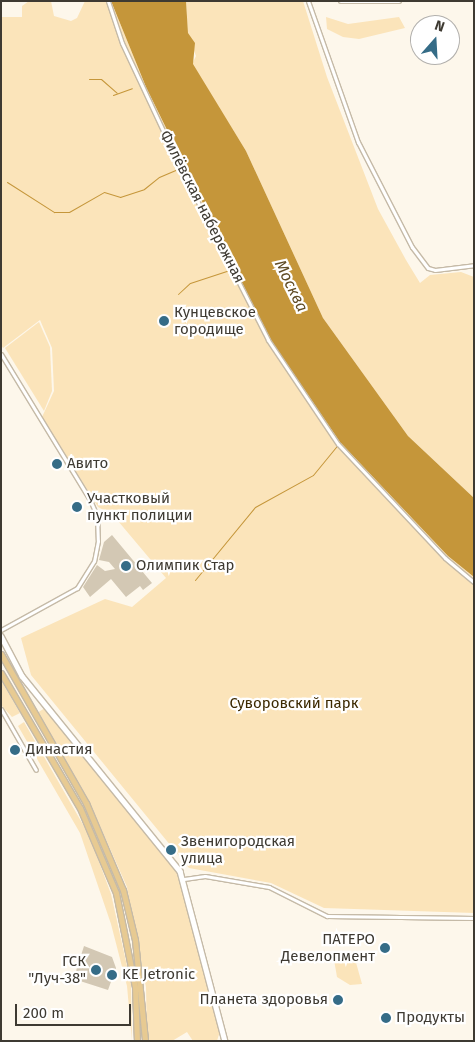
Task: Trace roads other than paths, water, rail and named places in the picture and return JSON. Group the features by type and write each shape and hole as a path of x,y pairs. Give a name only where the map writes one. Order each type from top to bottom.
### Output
{"main road":[{"path":"1,654 86,803 123,890 135,940 145,1041"},
{"path":"1,673 80,808 116,893 135,987 137,1041"}],"street":[{"name":"Филёвская набережная","path":"108,1 122,43 176,158 268,340 338,444 445,558 474,582"},
{"path":"308,1 358,142 412,247 428,268 435,270 474,265"},
{"path":"341,1 399,1"},
{"path":"1,354 90,500 97,516 98,542 94,561 77,588 1,630"},
{"path":"1,636 22,676 168,853 184,878 225,1041"},
{"path":"1,709 36,770"},
{"path":"184,878 205,876 266,886 327,916 474,918"}],"water":[{"name":"Москва","path":"111,1 186,1 188,33 195,43 193,64 246,151 323,318 408,436 474,498 474,577 448,556 340,442 268,336 146,87"}],"waterway":[{"path":"89,79 101,79 117,93"},
{"path":"113,95 132,88"},
{"path":"7,182 54,212 69,212 104,192 120,197 144,189 159,177 178,169"},
{"path":"178,294 190,283 236,268"},
{"path":"195,580 255,507 313,475 340,442"}],"place":[{"name":"Кунцевское городище","path":"164,321"},
{"name":"Авито","path":"57,464"},
{"name":"Участковый пункт полиции","path":"77,507"},
{"name":"Олимпик Стар","path":"126,566"},
{"name":"Династия","path":"15,750"},
{"name":"Звенигородская улица","path":"171,850"},
{"name":"ПАТЕРО Девелопмент","path":"385,948"},
{"name":"ГСК \"Луч-38\"","path":"96,970"},
{"name":"KE Jetronic","path":"112,975"},
{"name":"Планета здоровья","path":"338,1000"},
{"name":"Продукты","path":"386,1018"}],"park label":[{"name":"Суворовский парк","path":"294,704"}]}
